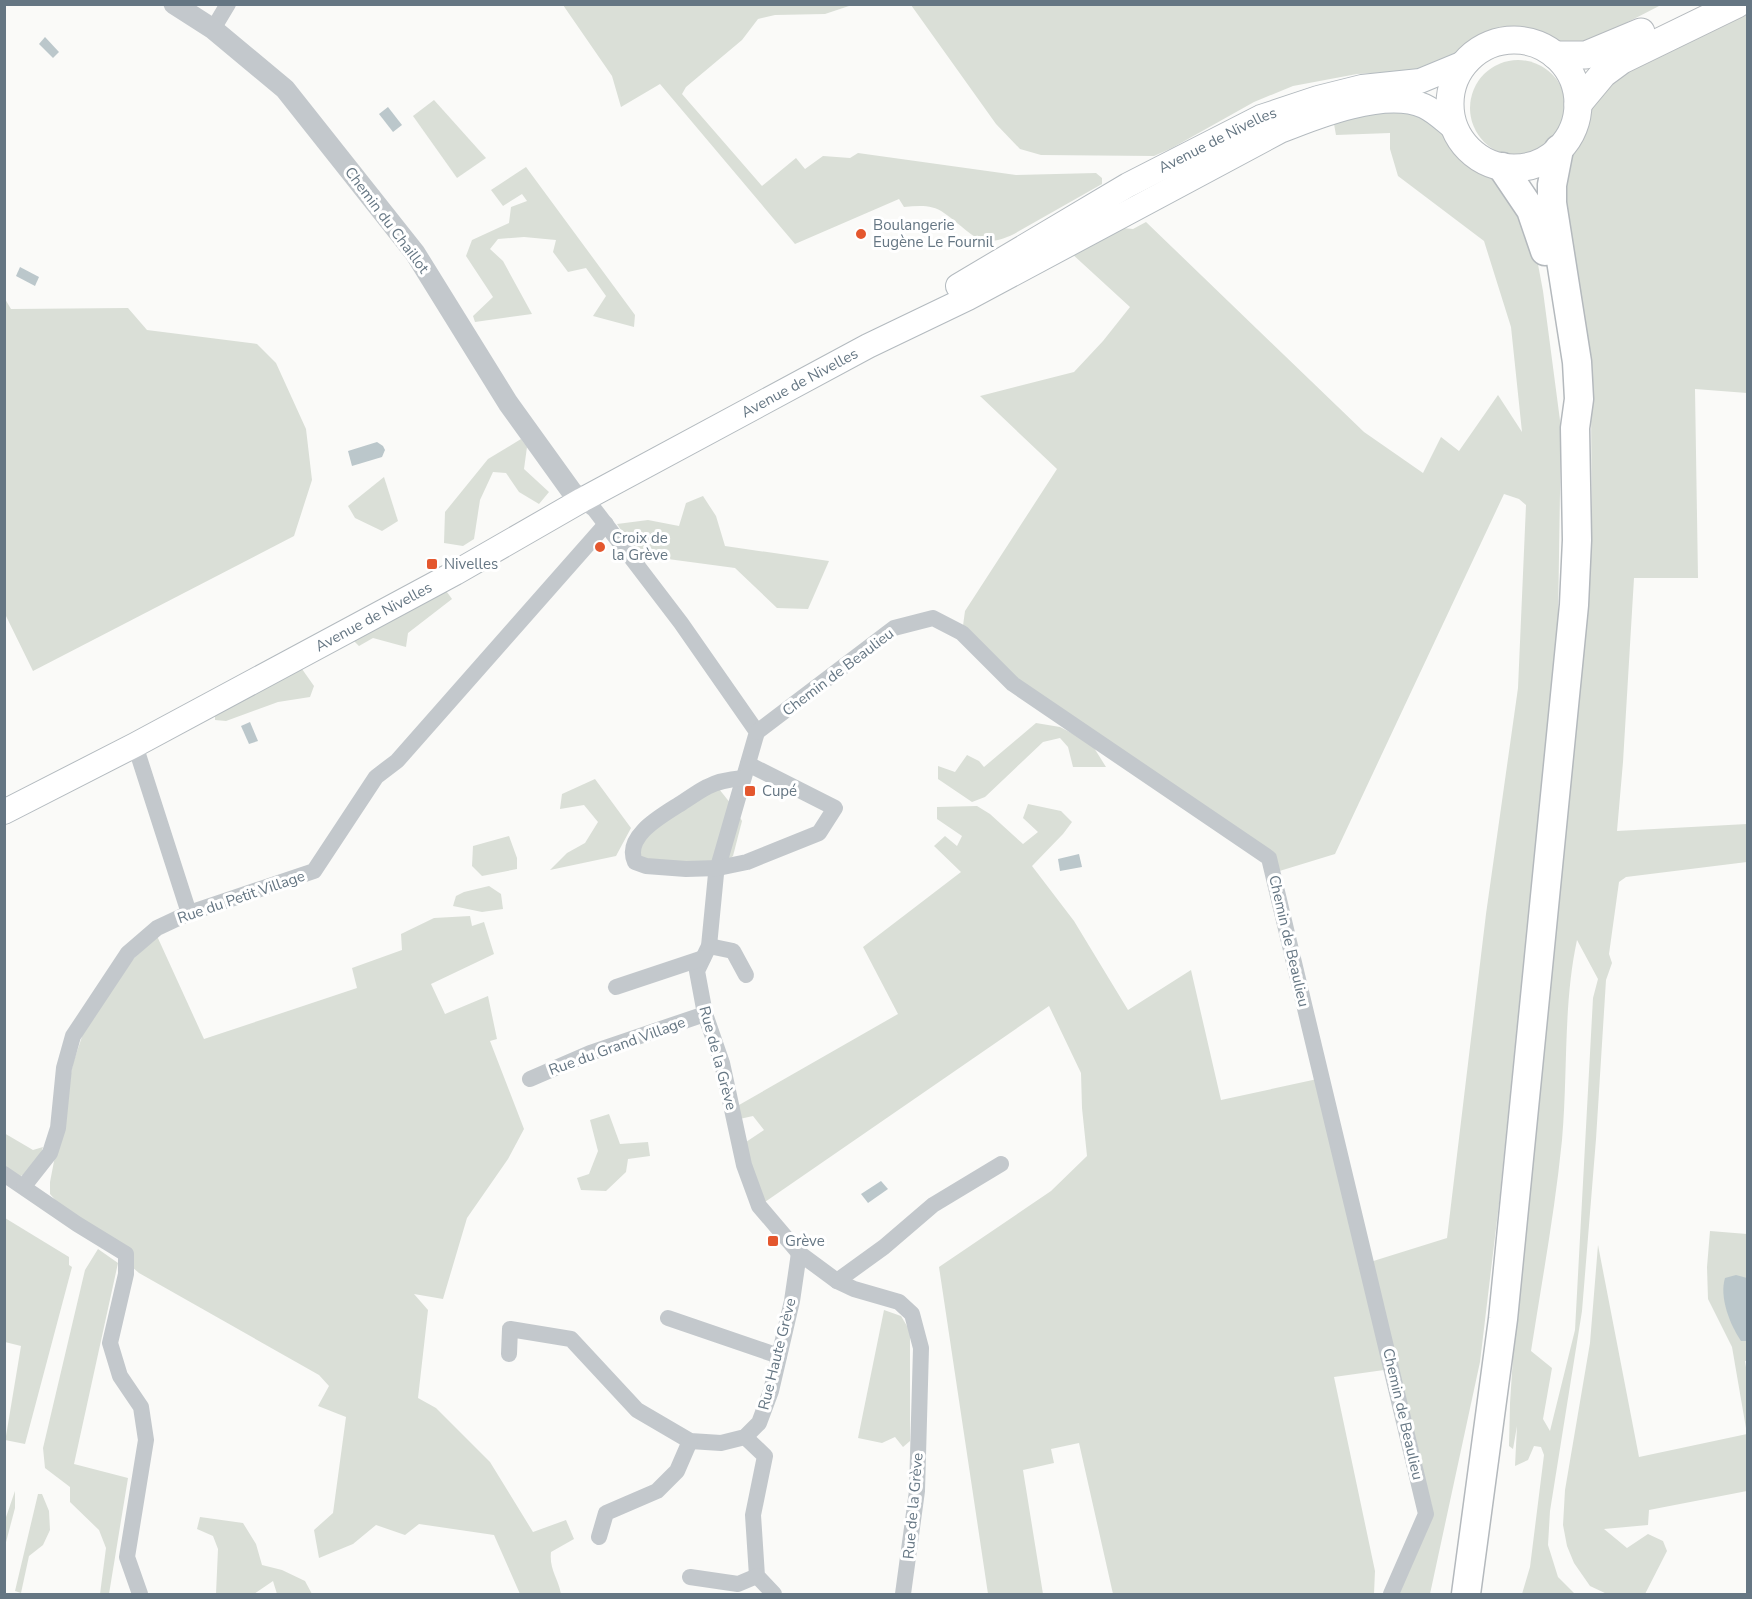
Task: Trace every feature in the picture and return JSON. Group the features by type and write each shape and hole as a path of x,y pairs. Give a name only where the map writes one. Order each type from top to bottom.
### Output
{"highway":[{"path":"1466,1594 1503,1319 1573,617 1577,540 1575,428 1579,399 1577,362 1552,203 1552,185 1559,149"},
{"path":"1502,167 1531,210 1540,232 1575,428"},
{"path":"1484,1594 1498,1446 1503,1319"},
{"path":"1448,1594 1456,1562 1480,1392 1503,1319"}],"main road":[{"path":"1555,55 1586,55 1620,43 1696,4"},
{"path":"1578,104 1603,74 1622,60 1737,4"},
{"path":"1509,41 1538,45 1555,55 1568,69 1575,86 1578,104 1575,125 1565,144 1551,157 1534,165 1518,168 1502,167 1482,160 1465,146 1454,128 1450,112 1450,95 1455,78 1466,62 1481,49 1509,41"},
{"name":"Avenue de Nivelles","path":"868,346 958,286 1128,185 1261,117 1318,98 1362,87 1420,81 1466,62"},
{"name":"Avenue de Nivelles","path":"4,812 135,745 455,573 582,500 868,346 968,298 1280,131 1317,116 1362,104 1399,102 1424,106 1454,128"}],"street":[{"name":"Chemin du Chaillot","path":"174,4 213,29 285,89 416,253 508,403 572,492 582,500"},
{"path":"213,29 228,4"},
{"path":"582,500 591,505 681,623 757,732"},
{"name":"Rue du Petit Village","path":"24,1186 50,1153 58,1128 64,1068 74,1035 128,953 157,928 189,913 314,872 376,777 397,761 606,524"},
{"name":"Chemin de Beaulieu","path":"757,732 894,628 933,618 962,633 1013,684 1269,858 1426,1514 1391,1594"},
{"name":"Rue de la Grève","path":"757,732 718,868 706,952 697,971 705,1014 722,1063 744,1165 759,1206 799,1253 837,1281 854,1289 899,1302 912,1314 921,1348 917,1491 903,1594"},
{"path":"135,745 189,913"},
{"path":"745,771 835,808 819,833 747,862 718,868 686,869 645,866 634,862 632,856 635,842 644,830 662,816 707,787 745,771"},
{"path":"616,987 706,952 733,951 746,975"},
{"name":"Rue du Grand Village","path":"530,1078 590,1053 705,1014"},
{"path":"837,1281 884,1247 933,1205 1001,1164"},
{"path":"4,1174 126,1254 126,1274 110,1343 120,1376 141,1407 146,1440 127,1557 140,1594"},
{"name":"Rue Haute Grève","path":"745,1437 759,1423 771,1391 792,1301 799,1253"},
{"path":"668,1318 779,1356"},
{"path":"509,1354 510,1329 572,1339 637,1410 690,1441 721,1443 745,1437 765,1456 753,1515 757,1576 774,1594"},
{"path":"599,1537 606,1513 657,1491 677,1471 690,1441"},
{"path":"690,1577 738,1584 757,1576"}],"shaded area":[{"path":"563,5 852,5 825,14 775,15 758,19 742,40 686,87 682,94 762,186 796,158 805,169 823,156 850,158 858,153 1016,175 1096,173 1102,178 1102,184 1014,234 992,241 976,237 935,208 904,207 899,199 795,244 660,84 621,107 612,76"},
{"path":"911,5 1661,5 1593,40 1573,45 1516,30 1490,34 1449,60 1425,70 1357,74 1293,86 1254,102 1154,156 1041,155 1020,149 996,124"},
{"path":"1747,13 1747,393 1695,389 1698,578 1634,578 1617,831 1747,824 1747,862 1626,877 1619,882 1609,954 1612,963 1606,980 1582,1311 1550,1511 1548,1545 1558,1577 1575,1594 1522,1594 1530,1567 1544,1455 1541,1447 1534,1446 1528,1460 1515,1466 1517,1426 1513,1449 1509,1446 1519,1265 1583,642 1592,528 1591,411 1564,222 1563,173 1584,136 1592,108 1599,95 1627,70","holes":["1577,940 1598,979 1593,998 1575,1330 1550,1431 1543,1419 1552,1368 1531,1351 1562,1140 1566,1039"]},
{"path":"45,37 59,52 53,58 39,44"},
{"path":"1518,60 1537,63 1552,74 1563,89 1566,108 1563,127 1552,142 1537,153 1518,156 1499,153 1484,142 1473,127 1470,108 1473,89 1484,74 1499,63"},
{"path":"434,100 486,158 457,178 413,116"},
{"path":"388,107 402,125 393,132 379,114"},
{"path":"1376,108 1421,113 1446,134 1456,153 1472,167 1500,182 1534,243 1543,291 1561,428 1558,620 1500,1195 1480,1362 1430,1594 1395,1594 1432,1506 1384,1370 1334,1377 1375,1571 1374,1594 1113,1594 1079,1443 1051,1449 1054,1463 1023,1470 1043,1594 988,1594 939,1267 1051,1191 1087,1156 1081,1073 1049,1006 759,1206 746,1142 764,1130 753,1116 735,1120 732,1109 898,1014 863,947 961,872 934,846 945,836 957,846 962,836 937,819 937,807 977,806 990,814 1023,844 1038,832 1023,818 1028,804 1061,811 1072,822 1032,866 1074,921 1128,1010 1191,970 1221,1100 1322,1078 1367,1263 1447,1238 1486,914 1518,688 1526,505 1519,499 1504,494 1335,854 1273,873 1269,858 1013,684 962,633 965,611 1057,469 980,396 1074,372 1130,307 1070,252 1112,227 1133,229 1146,222 1364,432 1423,473 1441,437 1459,451 1498,395 1522,432 1511,327 1484,241 1398,176 1390,149 1390,133 1336,135 1334,124 1322,126"},
{"path":"526,167 635,315 634,327 593,316 606,296 586,268 568,272 553,252 556,240 524,237 498,239 490,249 503,261 532,314 475,322 473,316 493,297 466,256 472,240 509,223 511,207 527,201 522,194 503,206 491,190"},
{"path":"20,267 39,277 35,286 16,276"},
{"path":"5,299 11,309 128,308 147,330 257,344 276,363 306,429 312,480 294,536 33,671 5,614"},
{"path":"521,439 527,447 524,469 549,492 539,504 519,492 506,473 493,472 480,500 474,539 463,546 444,543 445,512 488,459"},
{"path":"377,442 385,450 382,457 352,466 348,451"},
{"path":"384,477 398,521 382,531 355,518 348,506"},
{"path":"703,496 716,516 725,546 829,561 808,609 777,608 735,568 638,555 617,524 648,520 679,526 686,503"},
{"path":"444,588 452,599 408,633 406,647 373,638 359,646 350,637"},
{"path":"302,669 314,686 310,697 278,702 226,721 215,720 215,711"},
{"path":"250,722 258,741 249,744 241,726"},
{"path":"1036,723 1060,727 1091,743 1106,767 1073,767 1068,747 1060,738 1043,742 985,797 972,802 938,779 938,766 955,772 967,755 979,761 984,767"},
{"path":"595,779 631,828 616,856 550,870 567,853 585,843 598,822 584,805 560,809 562,794"},
{"path":"715,784 742,821 733,856 718,868 644,860 640,855 644,829"},
{"path":"509,836 517,858 517,869 482,876 472,866 473,846"},
{"path":"1079,854 1082,867 1060,871 1058,859"},
{"path":"489,886 501,894 503,909 482,912 453,906 456,896"},
{"path":"470,916 472,926 484,922 494,954 431,984 445,1014 488,996 497,1039 490,1041 524,1129 508,1159 467,1218 443,1299 414,1294 428,1310 418,1398 436,1408 490,1462 533,1532 566,1520 574,1539 551,1552 552,1569 561,1594 520,1594 494,1535 419,1524 405,1535 376,1525 353,1544 319,1558 314,1530 333,1513 346,1417 318,1406 329,1386 319,1375 139,1273 50,1194 50,1182 73,1063 88,1019 123,969 157,936 204,1039 357,988 352,968 402,950 401,934 434,918"},
{"path":"609,1114 620,1144 648,1142 650,1156 628,1159 626,1172 606,1191 581,1190 577,1178 589,1174 598,1151 590,1120"},
{"path":"4,1133 33,1150 43,1147 37,1163 28,1173 17,1177 5,1168"},
{"path":"881,1181 888,1189 868,1203 861,1194"},
{"path":"5,1218 69,1257 69,1265 72,1267 25,1444 5,1440 21,1346 5,1342"},
{"path":"1710,1231 1747,1234 1748,1361 1745,1361 1748,1380 1747,1491 1649,1510 1648,1525 1604,1529 1627,1548 1648,1534 1663,1541 1667,1551 1645,1594 1607,1594 1590,1586 1574,1563 1567,1546 1563,1525 1565,1490 1590,1343 1598,1245 1639,1457 1747,1434 1732,1347 1708,1299 1707,1267"},
{"path":"98,1249 118,1263 74,1464 128,1478 109,1594 100,1594 106,1548 99,1530 70,1502 70,1487 45,1468 43,1448 85,1270"},
{"path":"1736,1275 1747,1278 1747,1341 1741,1341 1737,1334 1723,1294 1725,1278"},
{"path":"884,1310 901,1316 910,1331 910,1441 903,1447 895,1437 882,1443 858,1438"},
{"path":"15,1491 15,1508 5,1546 5,1520"},
{"path":"38,1494 42,1494 49,1511 50,1530 43,1545 29,1556 21,1593 15,1591"},
{"path":"200,1517 243,1523 256,1544 262,1565 282,1570 305,1581 312,1594 277,1594 273,1581 254,1594 216,1594 218,1549 213,1536 197,1529"}],"place":[{"name":"Boulangerie Eugène Le Fournil","path":"861,234"},
{"name":"Croix de la Grève","path":"600,547"},
{"name":"Nivelles","path":"432,564"},
{"name":"Cupé","path":"750,791"},
{"name":"Grève","path":"773,1241"}]}
